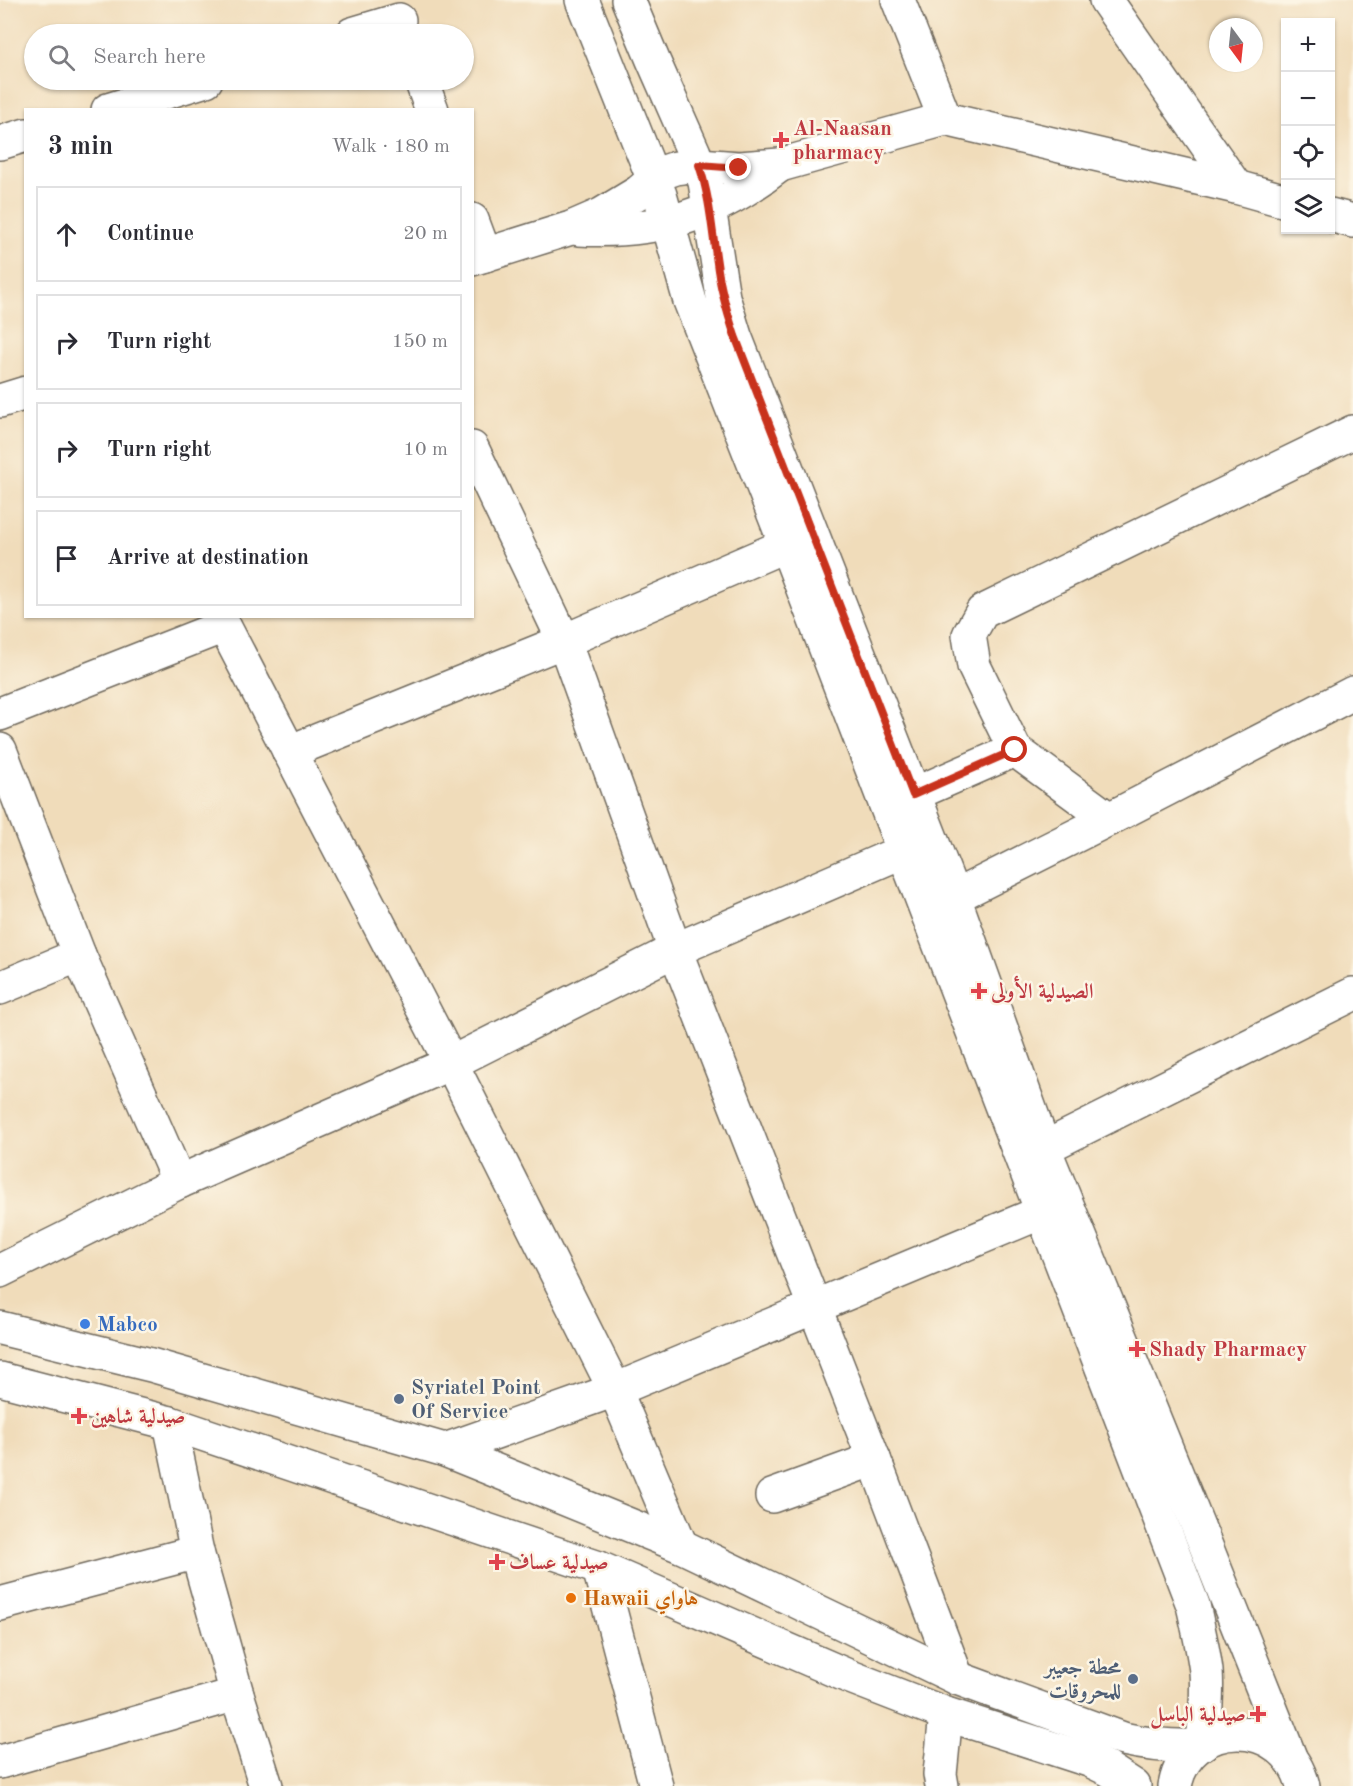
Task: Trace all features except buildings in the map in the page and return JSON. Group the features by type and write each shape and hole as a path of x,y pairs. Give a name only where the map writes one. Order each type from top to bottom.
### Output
{"street":[{"path":"582,0 654,179 690,301 786,545 900,800"},
{"path":"628,0 699,165 710,210 723,297 735,336 917,845 1042,1212 1193,1605 1206,1672 1206,1704 1201,1744 1185,1760 1175,1786"},
{"path":"898,0 945,118"},
{"path":"1106,0 1236,187"},
{"path":"381,24 398,18"},
{"path":"115,108 173,90"},
{"path":"425,90 431,108"},
{"path":"474,231 479,257 571,228 601,215 622,203 664,172 676,168 699,165 739,168 780,165 945,118 1281,200"},
{"path":"0,143 24,136"},
{"path":"571,228 636,229 668,223 710,210 743,192 780,165"},
{"path":"1335,216 1353,221"},
{"path":"0,401 24,394"},
{"path":"1109,819 1015,750 974,666 969,635 982,612 1353,432"},
{"path":"474,452 564,641 675,950 957,1678"},
{"path":"289,752 564,641 786,545"},
{"path":"0,714 222,621 451,1063 615,1390 681,1546"},
{"path":"954,897 1353,693"},
{"path":"0,750 79,955 179,1182"},
{"path":"900,800 1015,750"},
{"path":"0,1271 179,1182 451,1063 675,950 917,845"},
{"path":"917,845 954,897 1044,1148 1302,1776"},
{"path":"0,988 79,955"},
{"path":"1044,1148 1353,994"},
{"path":"445,1450 615,1390 1042,1212"},
{"path":"0,1328 151,1365 445,1450 681,1546 957,1678 1123,1739 1148,1744 1171,1747 1201,1744 1221,1735 1240,1732 1259,1736 1277,1744 1302,1776"},
{"path":"0,1379 170,1423 599,1568 848,1676 946,1714 1089,1760 1134,1786"},
{"path":"170,1423 197,1552 266,1786"},
{"path":"772,1496 874,1459"},
{"path":"0,1604 197,1552"},
{"path":"599,1568 656,1786"},
{"path":"0,1762 237,1694"},
{"path":"942,1786 940,1774 946,1714"}],"place":[{"name":"Al-Naasan pharmacy","path":"781,140"},
{"name":"الصيدلية الأولى","path":"979,991"},
{"name":"Mabco","path":"85,1324"},
{"name":"Shady Pharmacy","path":"1137,1349"},
{"name":"Syriatel Point Of Service","path":"399,1399"},
{"name":"صيدلية شاهين","path":"79,1416"},
{"name":"صيدلية عساف","path":"497,1562"},
{"name":"Hawaii هاواي","path":"571,1598"},
{"name":"محطة جعيبر للمحروقات","path":"1133,1679"},
{"name":"صيدلية الباسل","path":"1258,1714"}],"route":[{"path":"739,168 699,165 710,210 723,297 735,336 913,795 1015,750"}]}
